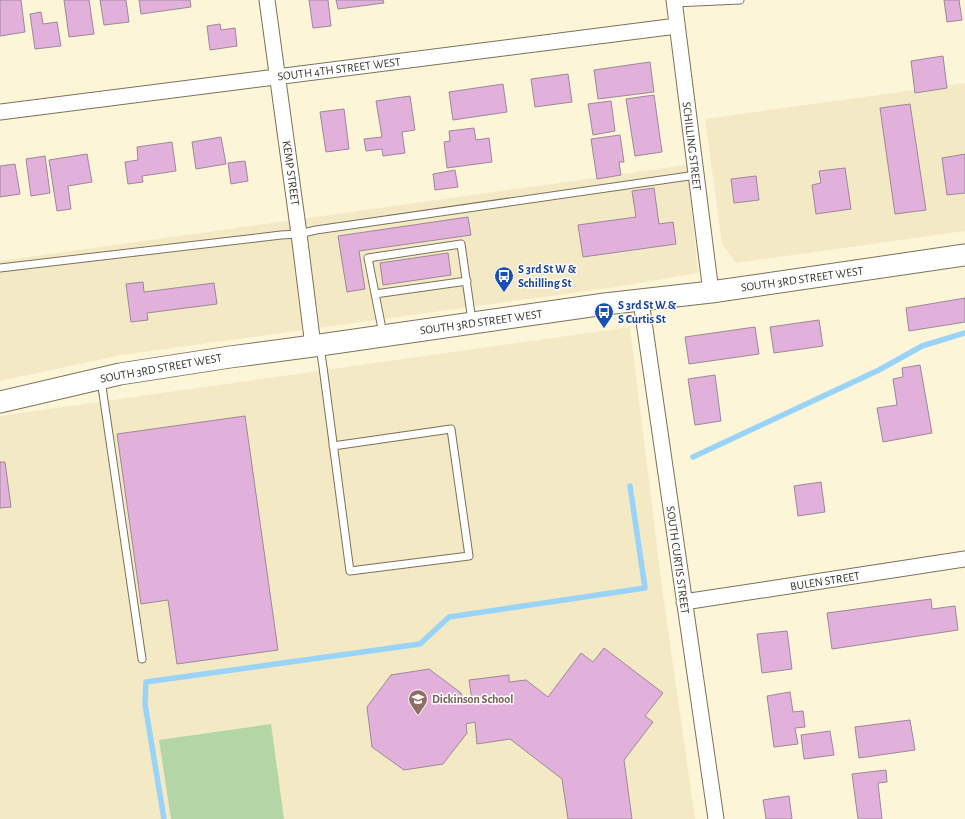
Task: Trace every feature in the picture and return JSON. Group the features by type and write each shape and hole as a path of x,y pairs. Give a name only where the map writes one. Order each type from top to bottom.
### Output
{"main road":[{"name":"SOUTH 3RD STREET WEST","path":"0,402 120,374 230,356 316,346 383,335 606,304 711,292 965,255"}],"street":[{"name":"KEMP STREET","path":"267,0 316,346"},
{"name":"SCHILLING STREET","path":"674,1 711,292"},
{"name":"SOUTH 4TH STREET WEST","path":"0,112 677,26"},
{"name":"SOUTH CURTIS STREET","path":"641,301 716,819"},
{"name":"BULEN STREET","path":"684,602 965,559"}],"lane":[{"path":"674,1 740,0"},
{"path":"0,268 299,234 324,229 696,175"},
{"path":"383,335 368,258 461,244 473,323"},
{"path":"375,294 467,280"},
{"path":"316,346 333,446 350,571 469,556 451,429 333,446"},
{"path":"101,378 142,659"}],"shaded area":[{"path":"965,83 965,231 736,263 722,244 705,119"},
{"path":"687,165 698,273 616,287 121,355 0,381 0,261"},
{"path":"630,327 663,595 695,819 0,819 0,416"}],"green space":[{"path":"271,724 284,819 171,819 159,740"}],"building":[{"path":"0,0 21,0 25,32 0,36"},
{"path":"64,0 89,0 94,34 69,37"},
{"path":"100,0 126,0 129,22 104,25"},
{"path":"139,0 190,0 191,7 141,14"},
{"path":"309,0 328,0 331,26 313,28"},
{"path":"336,0 383,0 384,3 338,9"},
{"path":"944,0 959,0 962,20 947,22"},
{"path":"41,12 43,24 57,22 61,46 35,49 30,14"},
{"path":"220,24 221,30 235,28 237,46 210,50 207,26"},
{"path":"943,56 947,88 915,93 911,61"},
{"path":"650,62 654,92 598,99 594,70"},
{"path":"568,74 572,102 535,107 531,79"},
{"path":"503,84 507,112 453,120 449,92"},
{"path":"654,95 662,152 635,156 626,99"},
{"path":"410,96 415,130 402,132 405,153 383,156 382,149 366,151 364,139 382,137 376,101"},
{"path":"611,101 615,131 593,135 588,104"},
{"path":"910,104 926,210 895,214 880,108"},
{"path":"344,109 349,149 326,152 320,112"},
{"path":"474,128 476,140 489,138 492,162 447,168 444,142 450,141 449,131"},
{"path":"620,135 624,162 619,162 621,175 597,179 591,139"},
{"path":"221,137 226,164 196,169 192,142"},
{"path":"172,142 176,171 142,176 143,182 128,184 125,162 138,160 137,147"},
{"path":"87,154 92,182 68,186 71,209 57,211 49,160"},
{"path":"965,154 965,193 947,195 942,158"},
{"path":"45,156 50,193 31,196 26,159"},
{"path":"245,161 248,181 231,184 228,163"},
{"path":"15,164 20,194 0,197 0,166"},
{"path":"845,168 851,209 816,214 812,185 821,183 819,171"},
{"path":"455,170 458,187 435,190 433,174"},
{"path":"756,176 759,200 734,203 731,179"},
{"path":"654,188 659,224 673,222 676,244 583,257 578,225 636,217 632,191"},
{"path":"468,217 471,235 359,251 365,289 347,292 338,236"},
{"path":"448,253 451,275 383,285 380,263"},
{"path":"143,282 144,292 214,283 217,304 147,313 148,320 131,322 126,284"},
{"path":"965,298 965,322 909,331 906,308"},
{"path":"819,320 823,346 774,353 770,327"},
{"path":"755,327 759,354 689,364 685,337"},
{"path":"920,365 932,433 883,442 877,408 897,405 893,379 903,377 902,368"},
{"path":"715,375 721,421 695,425 688,379"},
{"path":"245,416 278,650 177,664 168,600 141,604 117,434"},
{"path":"0,462 5,462 11,507 0,508"},
{"path":"821,482 825,512 798,516 794,486"},
{"path":"931,599 932,609 955,606 958,630 832,649 827,613"},
{"path":"787,631 792,669 762,673 757,634"},
{"path":"604,648 663,693 645,716 653,722 624,760 632,819 568,819 562,779 510,739 477,744 475,722 466,724 467,733 443,764 404,770 372,747 367,707 391,675 429,669 461,693 463,703 472,701 469,680 509,675 509,682 526,680 548,697 581,653 593,662"},
{"path":"790,692 793,712 803,711 805,727 795,728 798,744 774,747 767,696"},
{"path":"910,720 915,750 859,758 855,727"},
{"path":"830,731 834,755 804,759 801,735"},
{"path":"886,770 887,782 878,783 882,819 858,819 852,774"},
{"path":"789,796 792,819 766,819 763,800"}],"waterway":[{"path":"693,457 879,370 922,346 965,333"},
{"path":"164,819 145,704 146,682 420,644 449,617 645,588 630,486"}],"place":[{"name":"S 3rd St W & Schilling St","path":"504,293"},
{"name":"S 3rd St W & S Curtis St","path":"604,329"},
{"name":"Dickinson School","path":"418,716"}]}
